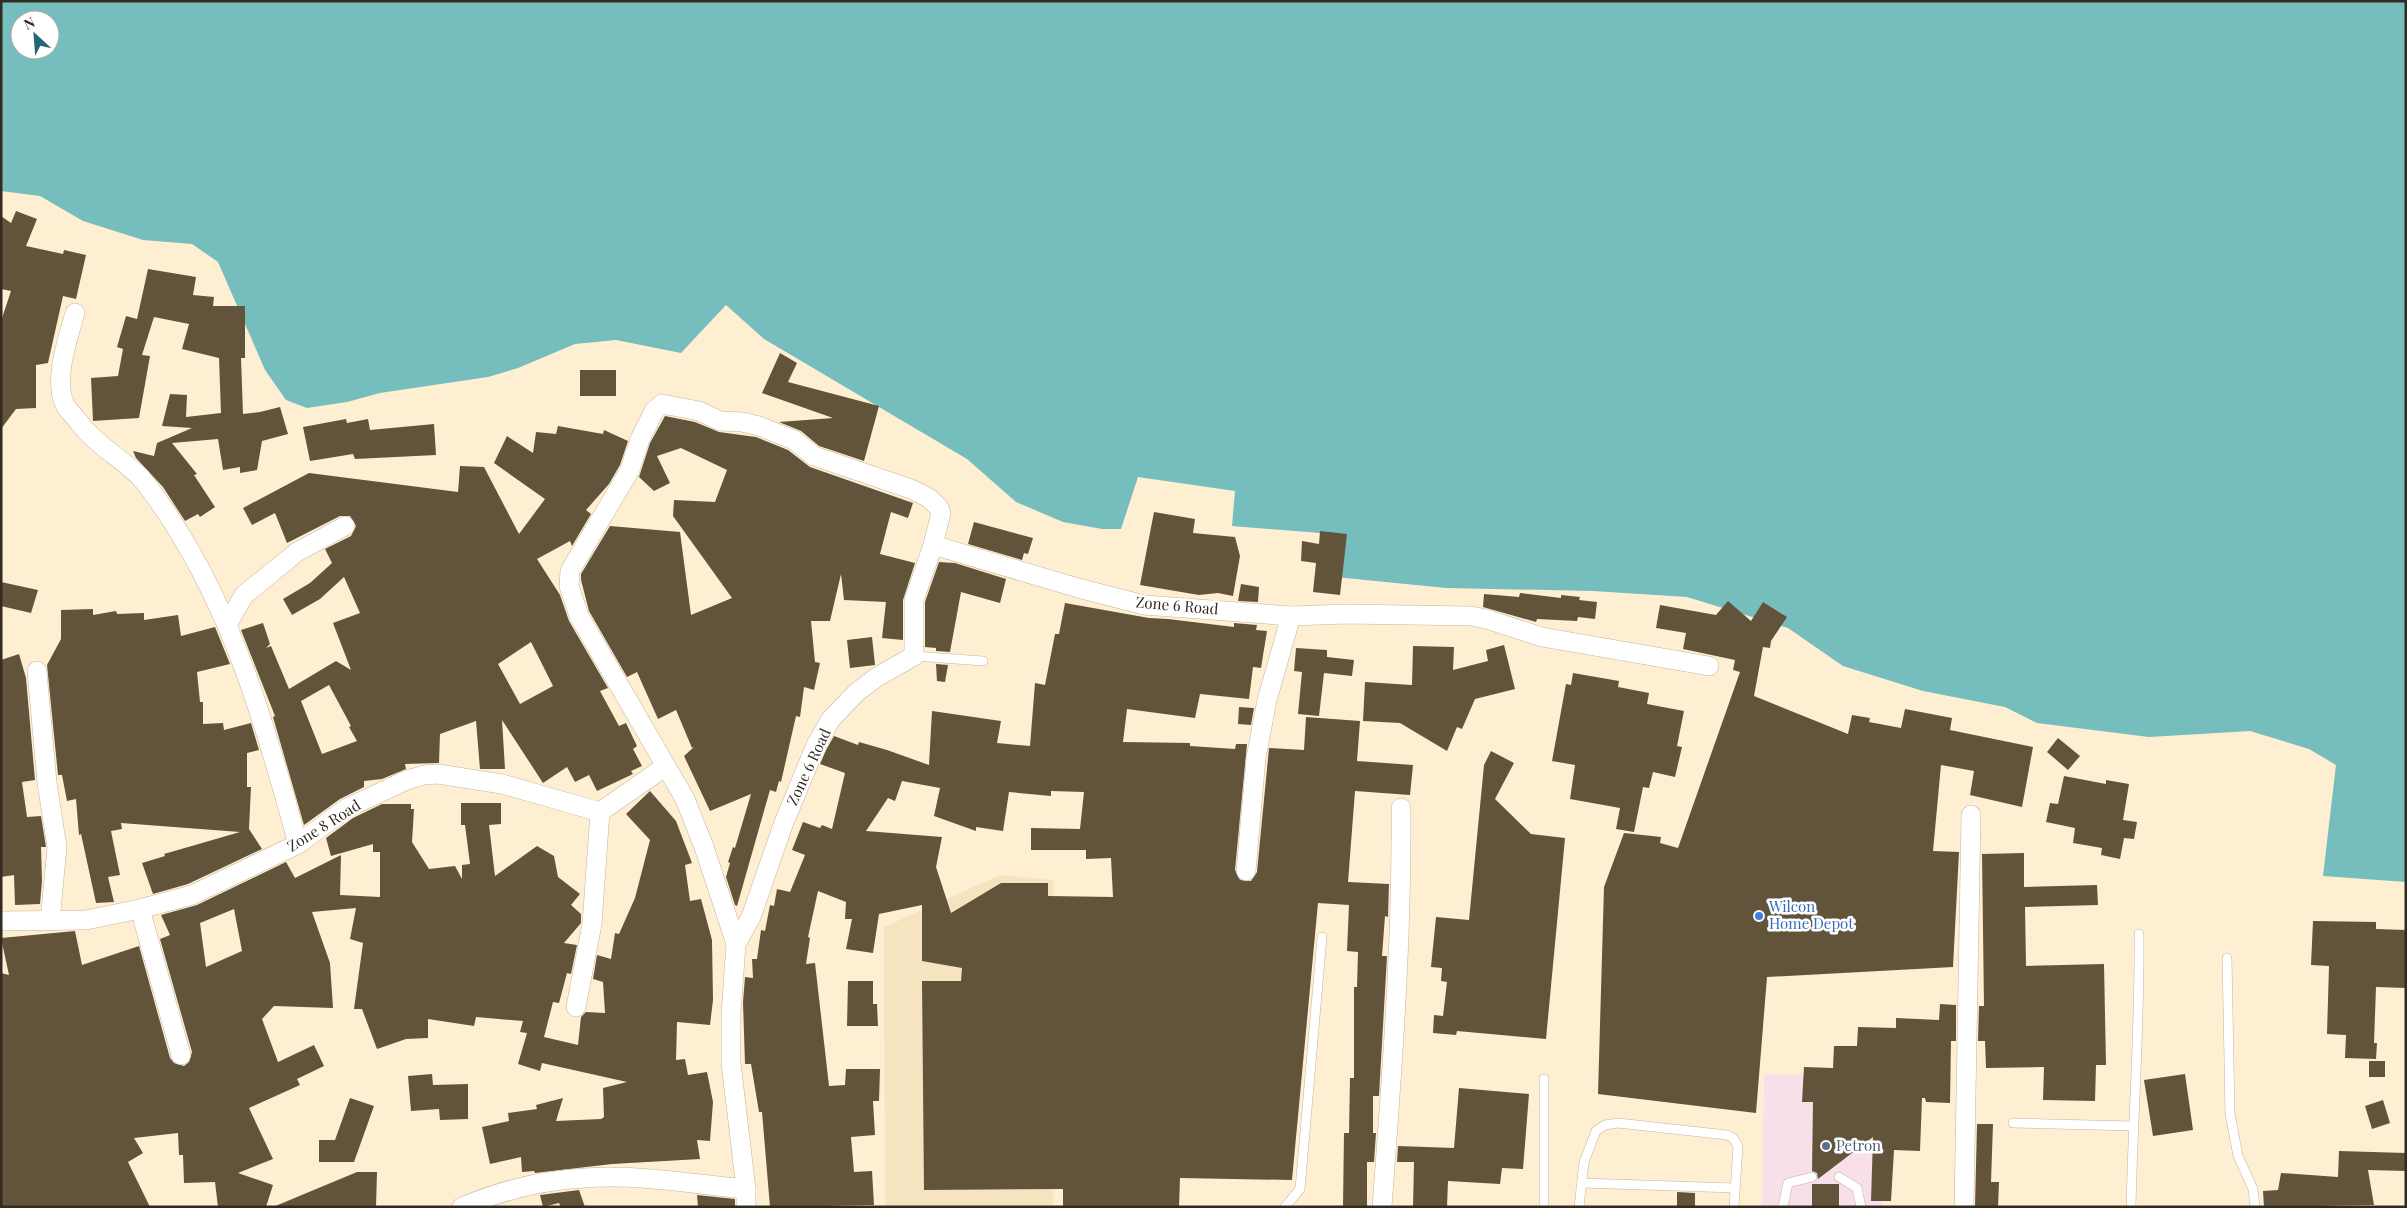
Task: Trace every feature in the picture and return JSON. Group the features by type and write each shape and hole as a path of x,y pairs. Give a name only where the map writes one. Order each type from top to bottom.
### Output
{"street":[{"path":"75,313 60,374 65,405 91,438 139,476 170,519 210,587 228,623 260,713 298,844"},
{"path":"736,944 701,839 685,799 588,634 573,604 569,586 570,571 630,470 640,439 654,411 662,404 674,405 699,411 720,421 742,422 759,426 794,440 814,456 911,489 928,498 939,508 941,513 933,545 914,600 914,656"},
{"path":"228,623 244,595 257,584 297,552 345,526"},
{"name":"Zone 6 Road","path":"933,545 1078,588 1144,605 1290,616 1347,614 1471,616 1486,618 1542,637 1709,666"},
{"path":"1246,872 1256,758 1267,700 1290,616"},
{"name":"Zone 6 Road","path":"746,1198 731,1063 731,1014 736,944 751,917 783,825 816,745 832,719 857,692 876,677 914,656"},
{"path":"37,671 47,783 57,847 50,921"},
{"path":"576,1006 592,924 600,812 666,766"},
{"name":"Zone 8 Road","path":"1,921 86,920 140,909 192,895 298,844 347,808 407,780 424,775 438,774 502,784 552,796 600,812"},
{"path":"1382,1207 1398,992 1402,892 1401,808"},
{"path":"1964,1207 1971,815"},
{"path":"140,909 181,1055"},
{"path":"462,1207 523,1188 587,1177 616,1177 746,1198"}],"lane":[{"path":"914,656 983,661"},
{"path":"2131,1207 2138,1042 2138,934"},
{"path":"1285,1207 1300,1189 1322,937"},
{"path":"2227,958 2230,1114 2238,1156 2252,1189 2256,1207"},
{"path":"1544,1079 1544,1207"},
{"path":"1579,1207 1584,1162 1596,1131 1605,1126 1618,1123 1727,1135 1733,1138 1738,1146 1734,1207"},
{"path":"2013,1123 2133,1126"},
{"path":"1783,1207 1788,1182 1812,1177"},
{"path":"1839,1177 1856,1188 1860,1207"},
{"path":"1582,1183 1735,1188"}],"shaded area":[{"path":"1000,875 1053,880 1053,1207 885,1207 884,927"},
{"path":"1764,1074 1885,1076 1883,1207 1762,1207"}],"water":[{"path":"1,1 2406,1 2406,882 2323,876 2336,765 2309,749 2250,731 2149,737 2037,723 2005,707 1923,691 1843,666 1788,628 1687,597 1593,591 1446,588 1325,576 1332,534 1232,526 1235,491 1138,477 1121,529 1102,529 1063,522 1016,502 967,459 764,339 726,305 681,353 616,340 575,344 518,368 488,377 380,393 347,402 307,408 286,400 265,370 218,262 192,244 143,240 83,221 40,196 1,191"}],"building":[{"path":"16,211 37,219 26,246 63,254 64,250 86,255 76,299 63,296 48,363 36,365 36,408 16,409 1,429 1,321 11,291 1,289 1,216 11,223"},
{"path":"148,269 196,277 193,295 214,297 213,306 245,306 245,358 241,358 243,414 280,407 288,434 262,441 257,470 240,473 240,467 223,470 218,439 172,443 197,474 194,475 215,507 200,517 198,514 185,521 163,487 136,458 133,451 154,456 157,443 192,428 162,426 170,394 187,395 186,417 221,413 219,358 182,349 189,324 154,317 142,355 150,356 139,418 93,421 91,378 118,376 123,349 117,347 126,316 137,319"},
{"path":"780,353 797,363 788,382 879,406 864,461 819,446 801,431 779,422 833,418 762,393"},
{"path":"580,370 616,370 616,396 580,396"},
{"path":"665,416 695,422 719,432 756,437 788,450 810,467 913,503 908,518 891,512 880,554 915,563 903,600 903,640 882,638 886,602 844,600 841,574 830,621 811,621 815,662 820,663 814,690 804,687 800,717 796,716 781,782 779,781 776,792 770,790 737,906 735,905 726,877 730,863 728,862 733,847 735,848 751,794 710,811 684,756 694,747 692,748 676,710 658,719 637,672 627,677 589,611 581,580 581,574 610,526 680,532 691,615 732,598 673,516 674,500 715,502 727,470 681,448 657,456 670,483 654,491 639,477 650,443"},
{"path":"346,419 347,423 368,419 370,430 434,424 436,455 355,459 353,454 310,461 303,427"},
{"path":"558,426 603,434 604,430 628,441 620,465 609,484 586,510 591,514 572,546 570,541 537,559 560,595 569,621 608,688 600,691 619,726 626,723 637,746 633,749 642,766 631,771 633,774 597,791 589,775 575,782 567,767 543,783 502,720 505,769 480,769 476,721 440,734 439,763 405,764 406,769 382,779 364,781 364,787 340,799 304,825 273,717 275,716 241,630 263,623 270,644 266,648 271,646 289,689 336,661 351,670 333,623 360,613 344,577 320,599 292,615 283,599 310,583 332,563 325,549 351,536 356,526 350,516 340,516 287,543 275,513 252,525 243,508 309,473 458,492 460,466 484,467 519,534 545,499 494,463 507,436 533,453 536,432 556,434","holes":["531,642 553,686 520,704 498,664","329,685 357,741 322,754 301,701"]},
{"path":"1154,512 1195,519 1193,533 1235,537 1240,556 1233,596 1218,593 1199,595 1140,585"},
{"path":"974,522 1033,538 1028,554 1024,553 1022,560 968,544"},
{"path":"1320,531 1347,534 1340,595 1313,592 1316,563 1301,561 1302,541 1319,544"},
{"path":"939,562 955,563 1006,579 1000,603 961,592 950,652 936,651 936,648 925,647 925,602"},
{"path":"1,582 38,590 31,613 1,606"},
{"path":"1241,584 1259,587 1258,602 1238,601"},
{"path":"1520,593 1561,598 1561,595 1580,597 1579,600 1597,602 1595,619 1578,617 1577,621 1537,619 1536,622 1483,607 1484,594 1519,597"},
{"path":"1728,601 1751,621 1763,602 1787,617 1771,641 1770,648 1763,647 1754,696 1848,734 1852,715 1870,718 1869,722 1901,728 1905,709 1952,718 1950,730 2033,747 2022,807 1970,795 1974,771 1941,765 1933,851 1959,852 1953,967 1767,977 1756,1113 1598,1094 1604,887 1624,833 1661,837 1660,843 1678,848 1740,672 1733,670 1735,660 1683,649 1686,633 1656,628 1660,605 1716,615"},
{"path":"1065,603 1149,618 1234,627 1234,623 1257,625 1256,630 1267,631 1261,668 1253,667 1249,699 1200,694 1195,718 1127,709 1123,742 1190,743 1190,746 1235,749 1236,744 1247,744 1235,870 1240,880 1251,881 1257,872 1269,748 1304,750 1306,717 1360,721 1357,761 1413,765 1410,795 1355,791 1348,882 1389,884 1388,917 1385,916 1382,956 1387,956 1379,1096 1373,1096 1373,1133 1376,1133 1374,1162 1367,1162 1367,1207 1343,1207 1344,1133 1349,1133 1350,1078 1354,1078 1354,987 1357,987 1358,952 1347,951 1349,905 1318,903 1292,1180 1180,1178 1179,1207 1063,1207 1063,1189 924,1190 922,981 961,981 962,968 922,961 922,905 879,914 873,953 846,949 852,919 845,919 846,902 818,891 808,937 810,938 806,964 815,963 829,1086 845,1085 846,1069 880,1069 879,1101 873,1101 875,1135 851,1137 854,1172 872,1171 874,1205 770,1207 762,1112 759,1112 751,1064 745,1064 743,1002 745,977 753,978 752,959 757,959 761,930 765,931 770,905 774,906 777,889 790,892 805,855 792,850 803,822 820,828 822,825 832,829 845,773 820,764 826,750 834,736 858,745 859,742 887,750 929,765 932,711 1001,721 997,743 1030,746 1035,683 1045,685 1055,634 1059,634","holes":["902,781 940,788 934,816 976,831 976,827 1003,831 1009,792 1051,796 1051,791 1084,792 1080,829 1031,828 1031,850 1086,850 1086,859 1111,858 1113,897 1048,896 1048,883 1001,883 951,913 936,867 942,837 866,831 888,798 895,801"]},
{"path":"93,609 93,615 116,611 117,614 144,613 144,620 178,615 181,636 215,627 230,664 197,672 200,702 203,702 203,724 223,723 224,730 251,723 259,750 247,753 247,787 251,787 249,829 262,849 188,884 153,894 142,863 165,856 164,854 240,832 121,823 122,829 111,831 120,875 108,877 114,902 96,903 81,834 79,835 76,799 67,801 62,775 58,775 47,665 61,639 61,610"},
{"path":"872,637 875,665 850,668 847,640"},
{"path":"1504,645 1515,689 1475,699 1462,729 1457,727 1447,751 1400,723 1363,721 1365,682 1412,685 1413,646 1454,647 1453,670 1488,661 1486,650"},
{"path":"1296,648 1327,650 1327,657 1354,660 1352,676 1324,673 1319,716 1298,714 1302,672 1294,671"},
{"path":"19,654 26,678 35,780 22,782 27,817 41,816 46,847 41,847 42,881 40,904 15,905 14,875 1,877 1,660"},
{"path":"936,664 948,665 945,682 937,681"},
{"path":"1573,673 1619,681 1618,687 1649,693 1647,704 1684,711 1677,746 1682,747 1675,777 1653,772 1649,788 1643,787 1634,832 1616,829 1620,808 1570,799 1575,765 1552,761 1566,684 1571,685"},
{"path":"1239,707 1254,708 1251,725 1238,724"},
{"path":"2058,738 2080,756 2068,770 2047,752"},
{"path":"1491,751 1514,763 1495,799 1531,834 1565,838 1546,1039 1457,1031 1456,1035 1433,1033 1434,1015 1443,1016 1447,982 1441,981 1442,968 1431,967 1436,917 1469,920 1484,765"},
{"path":"2064,776 2106,784 2106,780 2129,784 2123,820 2137,822 2134,839 2124,838 2120,859 2101,855 2102,848 2073,843 2075,828 2046,822 2050,803 2058,804"},
{"path":"650,791 676,821 692,863 685,865 690,901 701,899 712,940 713,1000 710,1025 677,1022 676,1060 685,1059 688,1075 707,1072 713,1102 710,1141 697,1140 700,1159 612,1164 535,1173 534,1171 522,1172 521,1157 490,1164 482,1127 509,1121 508,1113 537,1109 536,1105 563,1098 556,1121 601,1119 604,1117 603,1088 627,1082 542,1063 540,1071 518,1064 527,1033 520,1032 523,1021 476,1017 474,1026 428,1019 428,1038 406,1039 377,1049 362,1009 354,1009 363,943 350,939 356,908 312,912 330,963 333,1008 274,1006 262,1019 278,1062 314,1045 324,1066 297,1079 300,1085 249,1108 273,1159 238,1173 273,1185 266,1207 218,1207 215,1182 184,1183 183,1155 179,1155 178,1133 134,1138 143,1153 128,1162 150,1207 1,1207 1,973 9,975 1,938 75,931 82,965 139,946 170,1058 174,1063 184,1066 189,1062 192,1052 160,939 170,935 161,915 197,905 286,862 295,878 341,855 340,895 380,897 380,852 373,852 373,844 331,856 326,838 353,818 382,804 411,804 411,809 414,809 412,842 429,869 455,866 462,879 462,865 470,864 465,825 461,825 461,803 501,803 501,824 489,825 495,876 537,846 554,856 558,877 580,894 571,905 581,914 581,923 564,943 577,945 571,974 567,973 559,1003 553,1002 544,1037 578,1045 581,1017 586,1012 605,1013 603,982 593,979 597,955 611,959 615,933 619,934 635,898 650,840 626,814","holes":["234,909 242,951 206,967 200,923"]},
{"path":"2024,853 2024,887 2097,885 2098,905 2025,907 2026,966 2104,964 2106,1065 2096,1065 2095,1101 2043,1100 2044,1067 1986,1068 1985,1041 1978,1041 1979,1006 1984,1006 1982,854"},
{"path":"2313,921 2376,922 2376,929 2406,930 2406,988 2376,987 2374,1043 2377,1043 2376,1059 2345,1058 2346,1035 2327,1034 2329,966 2311,965"},
{"path":"848,981 873,981 873,1004 877,1004 878,1026 847,1026"},
{"path":"1940,1004 1956,1005 1956,1041 1951,1041 1950,1103 1926,1102 1925,1098 1922,1098 1920,1151 1894,1150 1891,1201 1871,1201 1873,1137 1818,1179 1817,1173 1812,1171 1813,1102 1802,1102 1804,1067 1833,1068 1834,1046 1857,1046 1858,1027 1896,1028 1896,1018 1939,1020"},
{"path":"2369,1061 2385,1061 2385,1077 2369,1077"},
{"path":"432,1074 433,1085 468,1084 468,1119 440,1120 439,1109 411,1111 408,1076"},
{"path":"2185,1074 2193,1130 2153,1136 2144,1080"},
{"path":"1459,1088 1529,1094 1523,1169 1502,1168 1500,1184 1448,1181 1447,1207 1413,1207 1414,1162 1397,1162 1398,1146 1454,1148"},
{"path":"350,1098 374,1106 354,1162 319,1162 319,1140 335,1140"},
{"path":"2383,1100 2390,1123 2372,1129 2365,1106"},
{"path":"1977,1124 1993,1124 1991,1182 1999,1182 1998,1207 1975,1207"},
{"path":"2339,1151 2406,1153 2406,1171 2368,1170 2374,1205 2264,1207 2263,1191 2278,1190 2281,1173 2338,1177"},
{"path":"357,1172 377,1172 376,1207 273,1207"},
{"path":"1812,1184 1839,1184 1839,1207 1812,1207"},
{"path":"579,1190 585,1207 561,1207 559,1203 543,1207 540,1195"},
{"path":"1677,1192 1695,1193 1695,1207 1677,1207"},
{"path":"697,1195 735,1199 735,1207 698,1207"}],"place":[{"name":"Wilcon Home Depot","path":"1759,916"},
{"name":"Petron","path":"1826,1146"}]}
